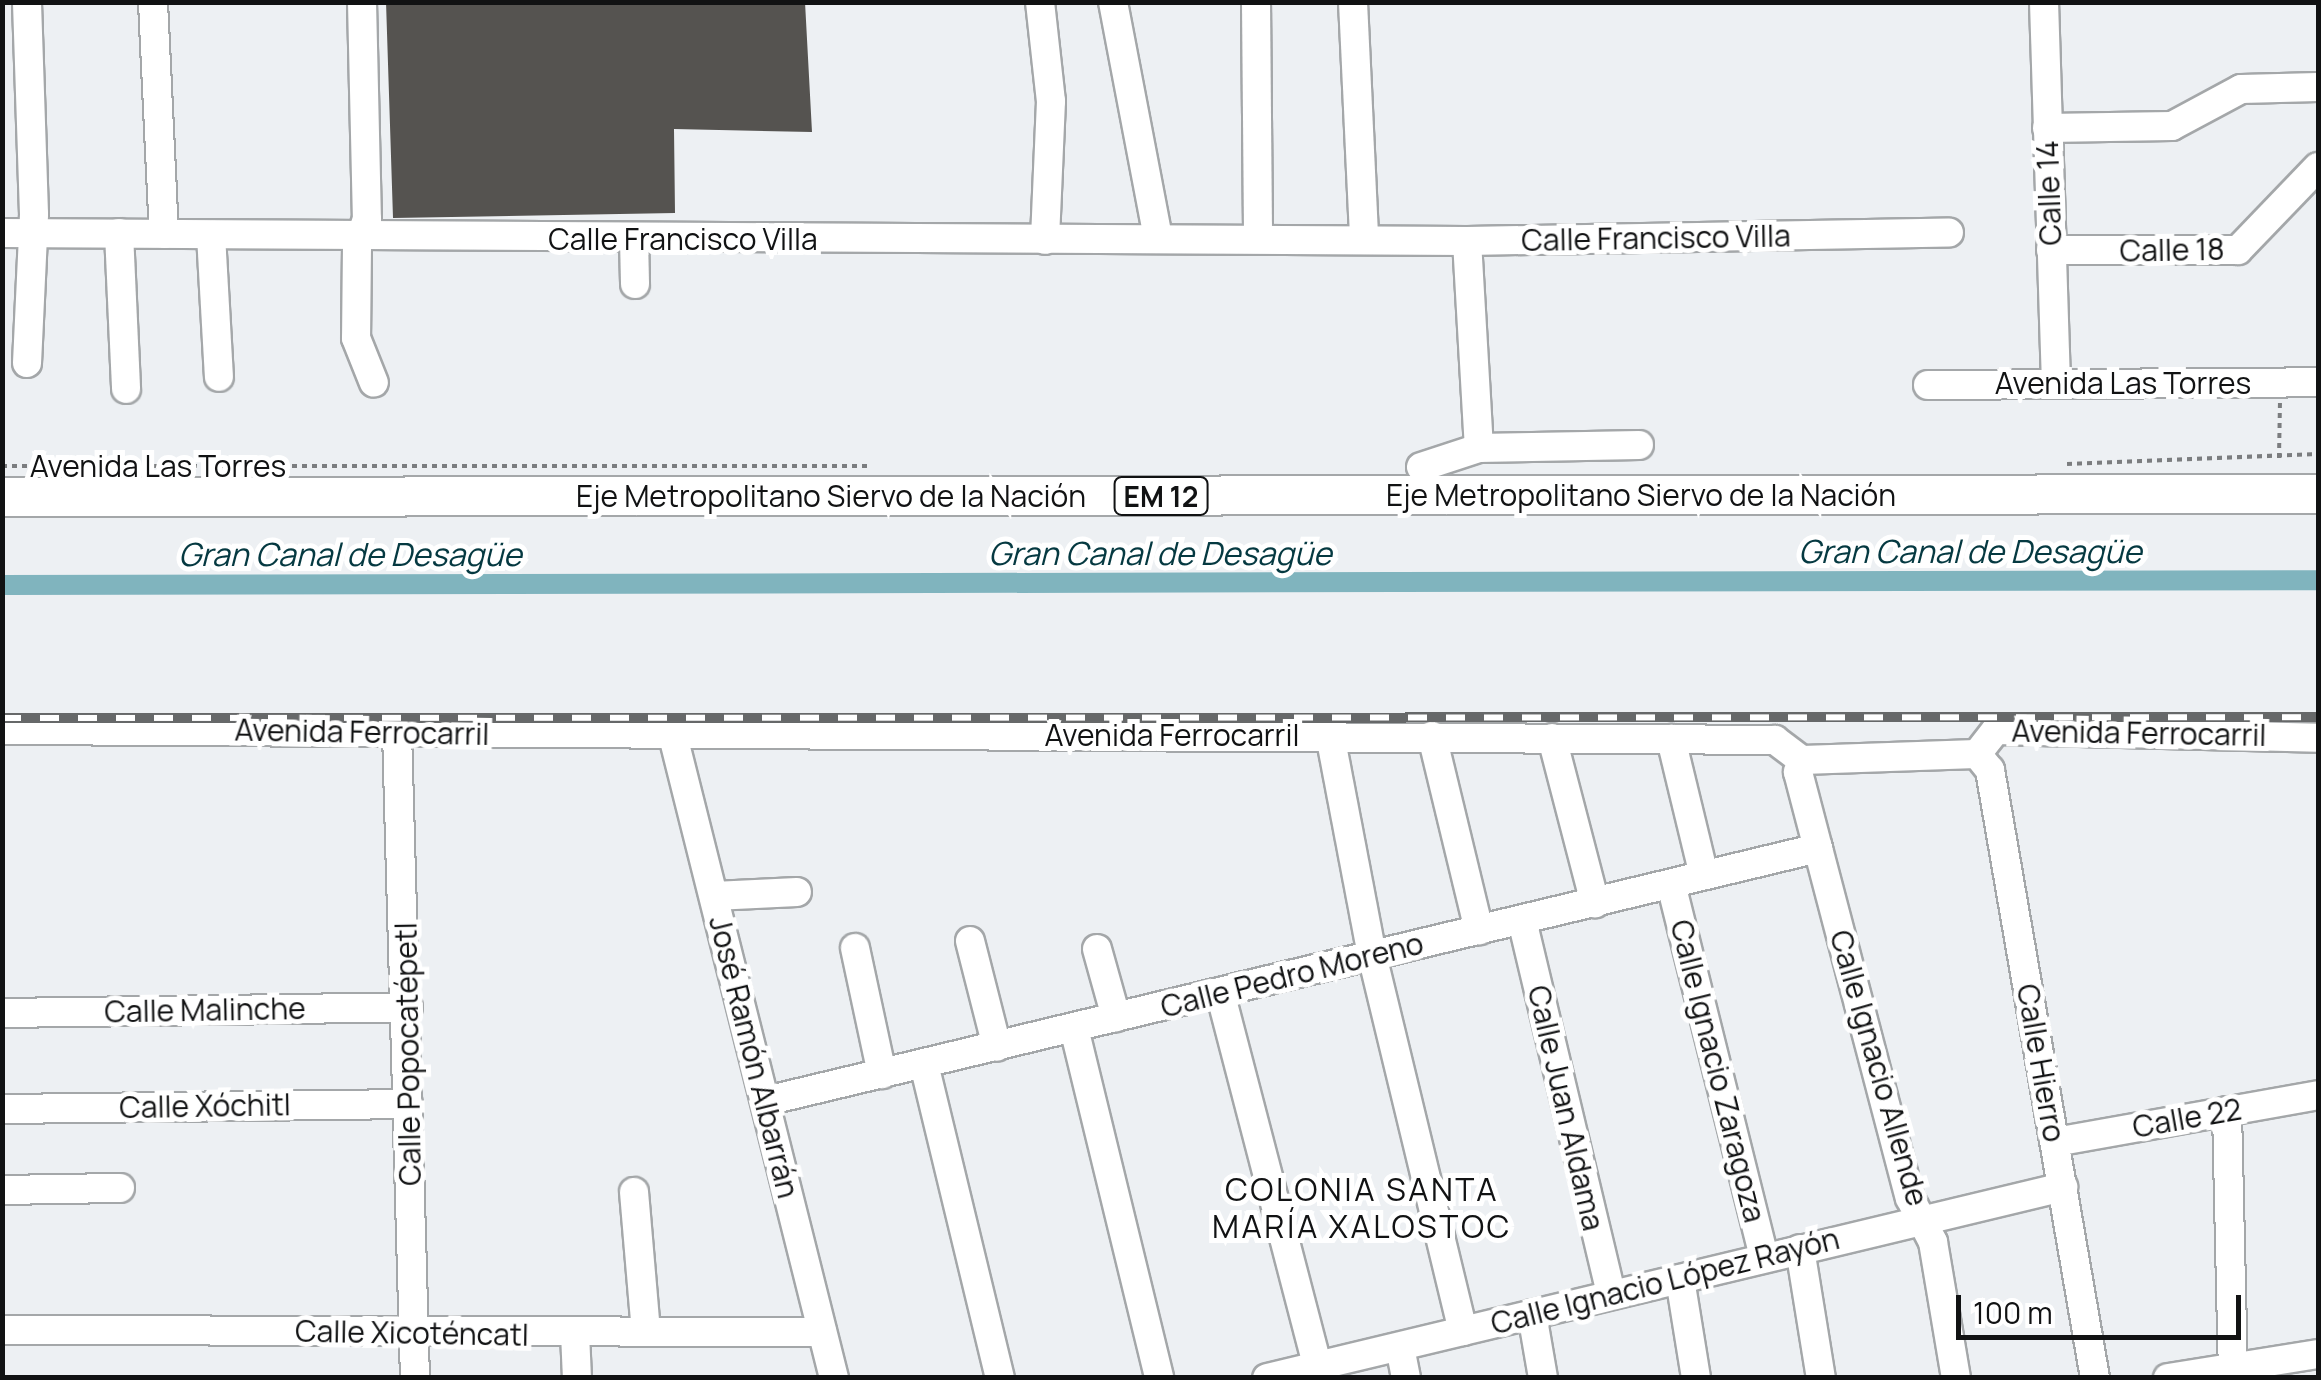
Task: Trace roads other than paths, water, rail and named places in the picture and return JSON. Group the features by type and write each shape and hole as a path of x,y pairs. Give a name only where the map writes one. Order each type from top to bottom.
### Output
{"highway":[{"name":"Eje Metropolitano Siervo de la Nación","path":"2,497 2318,494"},
{"name":"Eje Metropolitano Siervo de la Nación","path":"2,522 2318,520"}],"street":[{"path":"26,362 16,233 27,2"},
{"path":"154,2 164,234"},
{"path":"362,2 361,237 356,338 374,382"},
{"path":"1040,2 1051,102 1045,240"},
{"path":"1113,2 1158,240"},
{"path":"1256,2 1258,238"},
{"path":"1353,2 1364,239"},
{"name":"Calle 14","path":"2044,2 2056,382"},
{"path":"2047,128 2172,126 2240,88 2318,87"},
{"name":"Calle 18","path":"2051,250 2238,250 2318,167"},
{"name":"Calle Francisco Villa","path":"16,233 1467,242 1949,233"},
{"path":"118,234 126,389"},
{"path":"211,235 219,377"},
{"path":"634,239 636,284"},
{"path":"1467,242 1478,448"},
{"name":"Avenida Las Torres","path":"1928,385 2318,382"},
{"path":"1421,467 1478,448 1640,445"},
{"name":"Avenida Ferrocarril","path":"2,730 1775,740 1802,760 1977,754 1996,730 2318,738"},
{"name":"Calle Popocatépetl","path":"397,731 408,1007 415,1378"},
{"path":"1330,735 1372,955 1463,1331"},
{"name":"José Ramón Albarrán","path":"673,736 834,1378"},
{"path":"1432,736 1479,930"},
{"path":"1552,738 1595,903"},
{"name":"Calle Ignacio Zaragoza","path":"1671,739 1704,875"},
{"name":"Calle Hierro","path":"1977,754 1990,770 2095,1378"},
{"name":"Calle Ignacio Allende","path":"1802,760 1818,848 1921,1218 1956,1378"},
{"name":"Calle Pedro Moreno","path":"766,1102 1818,848"},
{"name":"Calle Ignacio Zaragoza","path":"1672,884 1764,1258"},
{"path":"714,896 796,892"},
{"name":"Calle Juan Aldama","path":"1522,920 1610,1295"},
{"path":"970,941 997,1047"},
{"path":"855,948 882,1074"},
{"path":"1097,949 1116,1018"},
{"path":"1220,992 1317,1365"},
{"name":"Calle Malinche","path":"2,1013 408,1007"},
{"path":"1074,1028 1159,1378"},
{"path":"924,1064 1000,1378"},
{"name":"Calle 22","path":"2055,1142 2318,1094"},
{"name":"Calle Xóchitl","path":"2,1109 408,1104"},
{"path":"2227,1111 2233,1373"},
{"name":"Calle Ignacio López Rayón","path":"1267,1378 1921,1218 2064,1187"},
{"path":"2,1190 120,1188"},
{"path":"634,1192 646,1330"},
{"path":"1800,1248 1822,1378"},
{"path":"1680,1279 1696,1378"},
{"path":"1532,1314 1543,1378"},
{"name":"Calle Xicoténcatl","path":"2,1330 822,1332"},
{"path":"575,1333 577,1378"},
{"path":"1400,1346 1406,1378"},
{"path":"2168,1378 2233,1373 2318,1354"}],"waterway":[{"name":"Gran Canal de Desagüe","path":"2,585 2318,580"}],"railway":[{"path":"2,718 2318,717"}],"district":[{"name":"COLONIA SANTA MARÍA XALOSTOC","path":"1362,1208"}]}
